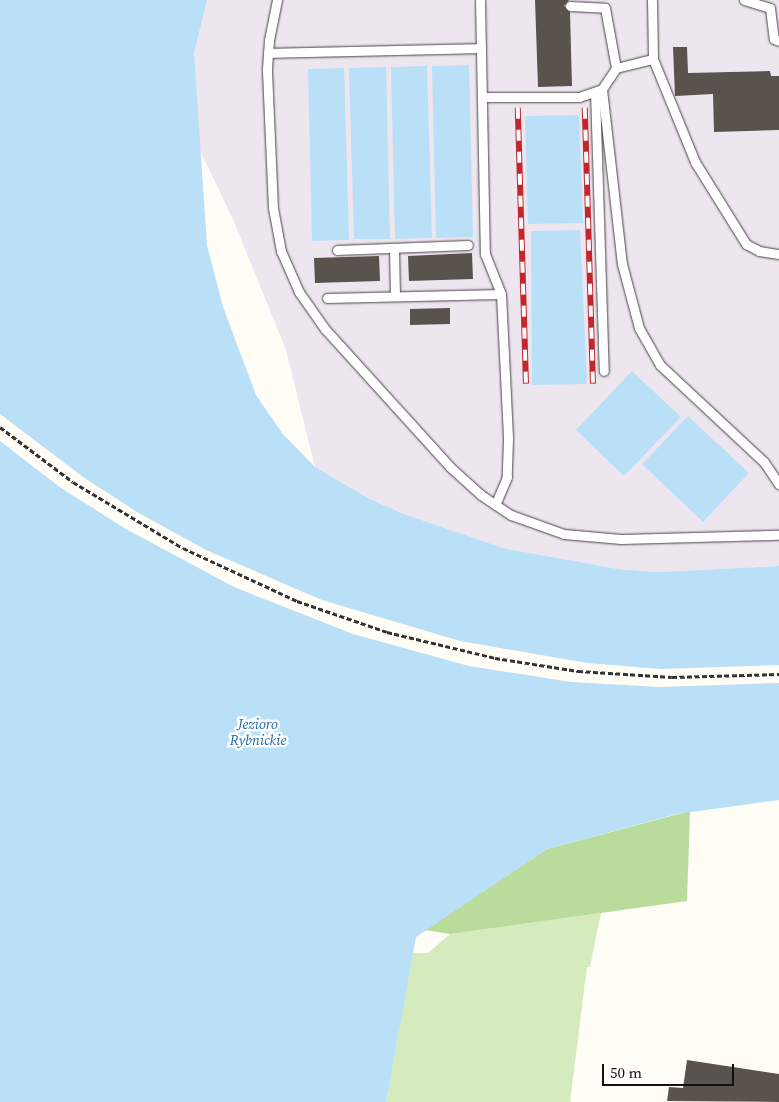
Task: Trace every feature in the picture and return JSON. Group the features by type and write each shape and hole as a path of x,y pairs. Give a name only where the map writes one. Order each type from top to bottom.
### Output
{"lane":[{"path":"277,0 268,53 272,208 276,233 288,272 310,310 342,349 450,467 495,505 536,526 579,536 621,539 779,535"},
{"path":"480,0 485,254 501,294 508,466 504,487 495,505"},
{"path":"652,0 653,60 695,162 746,244 759,251 779,254"},
{"path":"744,0 770,8 774,38 779,40"},
{"path":"570,6 605,8 616,68"},
{"path":"268,53 480,48"},
{"path":"483,97 579,97 599,90 616,68 653,60"},
{"path":"599,90 604,370"},
{"path":"599,90 622,264 639,328 660,365 764,462 779,484"},
{"path":"337,250 468,245"},
{"path":"394,248 395,296"},
{"path":"327,298 501,294"}],"path":[{"path":"0,427 87,491 183,548 297,601 387,632 495,658 578,671 672,677 779,674"}],"shaded area":[{"path":"164,0 779,0 779,566 658,572 618,569 503,548 404,514 370,499 315,467 286,350 232,217 165,78"}],"green space":[{"path":"690,811 687,901 450,934 425,930 547,849"},
{"path":"601,913 590,967 587,967 570,1102 386,1102 412,953 428,953 450,934"}],"water":[{"name":"Jezioro Rybnickie","path":"0,0 207,0 194,53 207,245 223,307 256,395 282,433 315,467 370,499 404,514 503,548 618,569 658,572 779,566 779,800 677,814 547,849 416,937 386,1102 0,1102"},
{"path":"469,65 473,237 436,238 432,66"},
{"path":"427,66 432,238 395,239 391,67"},
{"path":"386,67 390,239 354,239 349,68"},
{"path":"344,68 349,240 312,241 308,69"},
{"path":"579,115 583,223 528,224 525,116"},
{"path":"580,230 587,384 532,385 531,231"},
{"path":"632,371 681,417 624,476 576,430"},
{"path":"688,416 749,473 703,522 642,464"}],"pier":[{"path":"0,414 83,477 137,512 206,550 322,600 460,641 587,663 661,669 779,665 779,683 659,687 571,682 469,666 353,634 234,587 126,529 61,488 0,441"}],"building":[{"path":"535,0 569,0 564,6 570,12 572,86 538,87"},
{"path":"673,47 687,47 688,73 770,71 771,76 779,76 779,130 714,132 713,94 675,96"},
{"path":"472,253 473,279 409,281 408,256"},
{"path":"379,256 380,281 315,283 314,258"},
{"path":"450,308 450,324 410,325 410,309"},
{"path":"687,1060 779,1074 779,1102 667,1101 669,1087 683,1088"}],"railway":[{"path":"518,108 526,384"},
{"path":"585,108 593,384"}]}
